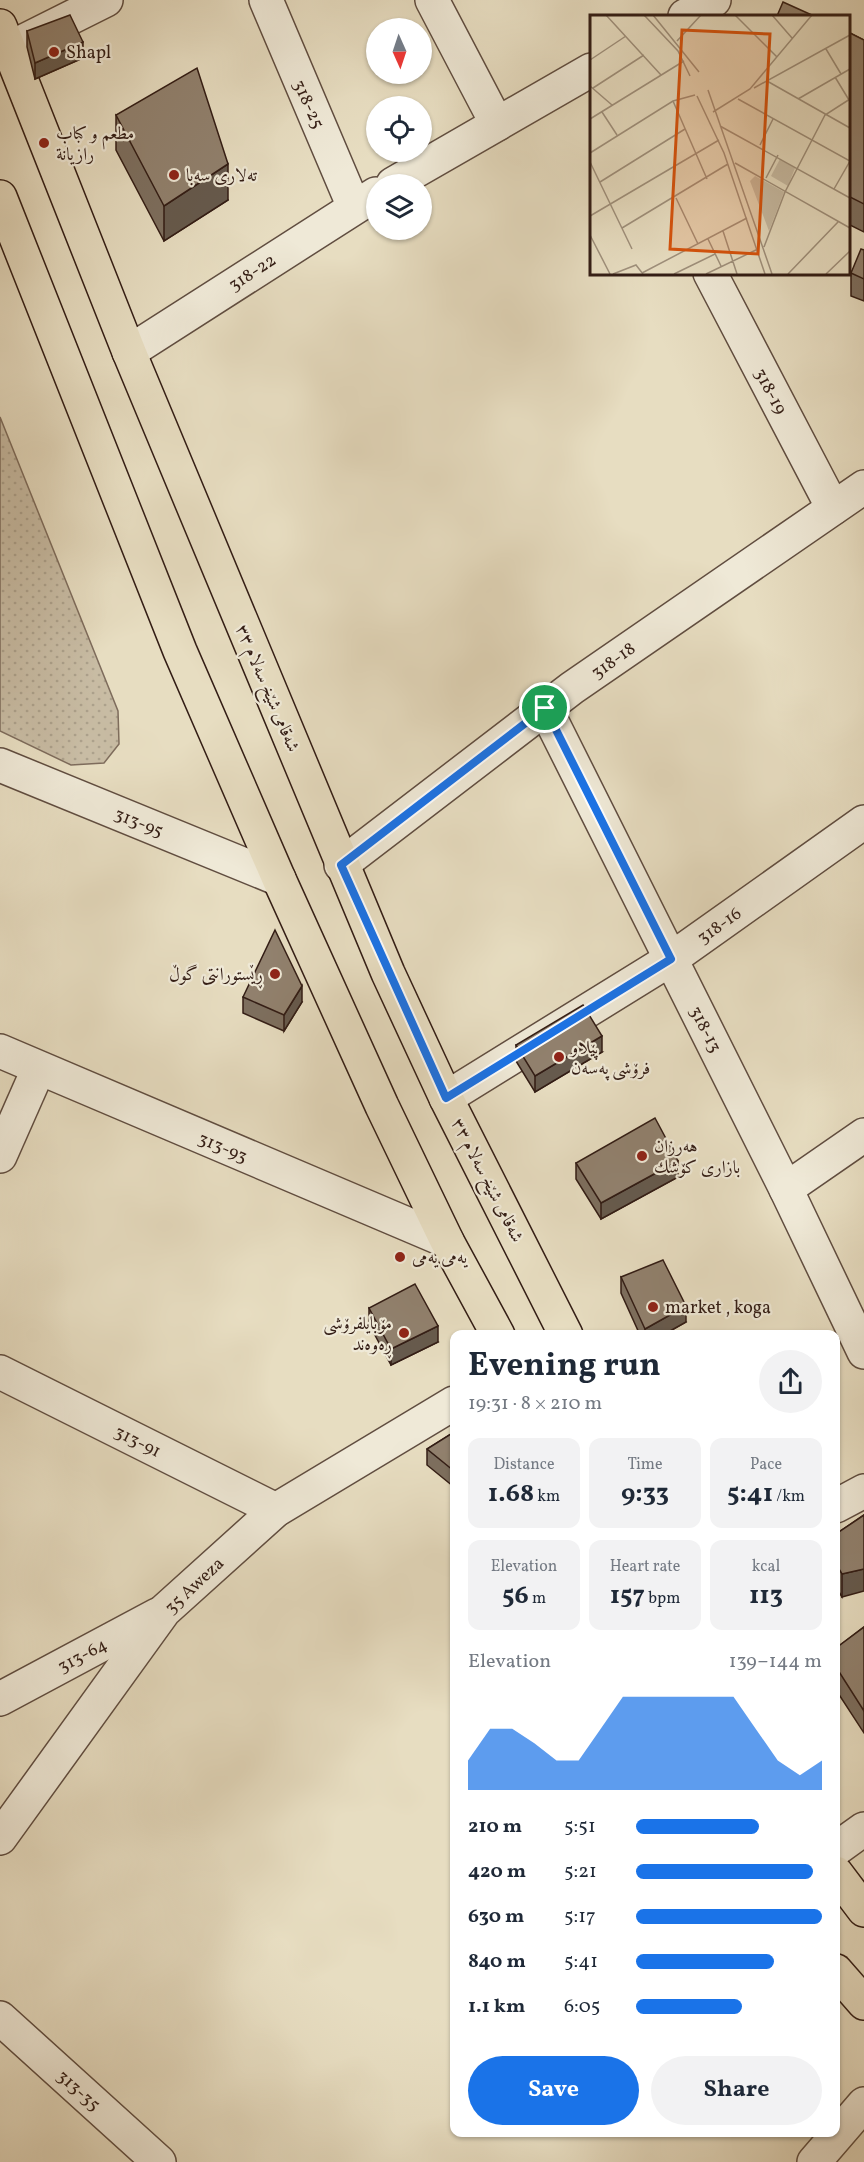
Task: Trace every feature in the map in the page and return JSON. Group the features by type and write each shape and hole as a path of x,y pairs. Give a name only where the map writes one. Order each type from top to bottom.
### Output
{"main road":[{"name":"شەقامی شێخ سەلام ٣٣","path":"4,38 129,352 341,865 446,1098 563,1330"},
{"path":"0,197 180,651 279,879 382,1106 447,1240 495,1330"},
{"path":"840,1878 864,1910"},
{"path":"840,1976 864,2003"}],"street":[{"path":"4,38 106,0"},
{"name":"318-25","path":"266,0 365,200"},
{"path":"432,0 497,124"},
{"path":"687,15 714,0"},
{"path":"410,174 590,71"},
{"name":"318-22","path":"129,352 365,200"},
{"name":"318-19","path":"711,274 832,508"},
{"name":"318-18","path":"341,865 545,708 864,487"},
{"name":"318-13","path":"545,708 786,1189 864,1352"},
{"name":"313-95","path":"0,765 279,879"},
{"name":"318-16","path":"446,1098 671,959 864,822"},
{"name":"313-93","path":"0,1051 38,1070 447,1240"},
{"path":"0,1156 38,1070"},
{"path":"786,1189 864,1135"},
{"name":"313-91","path":"0,1372 276,1510"},
{"name":"35 Aweza","path":"0,1838 164,1611 276,1510 450,1405"},
{"name":"313-64","path":"0,1699 164,1611"},
{"path":"840,1846 864,1829"},
{"name":"313-35","path":"0,2018 159,2162"},
{"path":"840,2132 864,2104"},
{"path":"814,2162 836,2137"}],"shaded area":[{"path":"0,417 118,711 119,744 104,763 71,765 0,731"}],"building":[{"path":"783,2 812,15 777,15"},
{"path":"70,15 83,42 35,63 27,31"},
{"path":"849,32 864,40 864,204 849,196"},
{"path":"197,68 228,164 164,206 116,115"},
{"path":"861,249 864,250 864,279 851,273"},
{"name":"ڕێستورانتی گوڵ","path":"275,930 302,986 284,1015 243,997"},
{"path":"583,1005 602,1036 535,1076 516,1045"},
{"name":"هەرزان بازاری کۆشك","path":"655,1118 678,1161 601,1203 576,1163"},
{"name":"market , koga","path":"663,1260 686,1306 645,1329 621,1277"},
{"name":"مۆبایلفرۆشی ڕەوەند","path":"415,1284 438,1326 391,1349 369,1308"},
{"path":"450,1435 450,1468 427,1449"},
{"path":"864,1515 864,1569 842,1574 840,1571 840,1531"},
{"path":"864,1627 864,1711 840,1673 840,1645"}],"place":[{"name":"Shapl","path":"54,52"},
{"name":"مطعم و كباب رازيانة","path":"44,143"},
{"name":"تەلاری سەبا","path":"174,175"},
{"name":"ڕێستورانتی گوڵ","path":"275,974"},
{"name":"پێلاو فرۆشی پەسەن","path":"559,1057"},
{"name":"هەرزان بازاری کۆشك","path":"642,1156"},
{"name":"یەمی یەمی","path":"400,1257"},
{"name":"market , koga","path":"653,1307"},
{"name":"مۆبایلفرۆشی ڕەوەند","path":"404,1333"}],"route":[{"path":"545,708 671,959 446,1098 341,865 545,708"}]}
